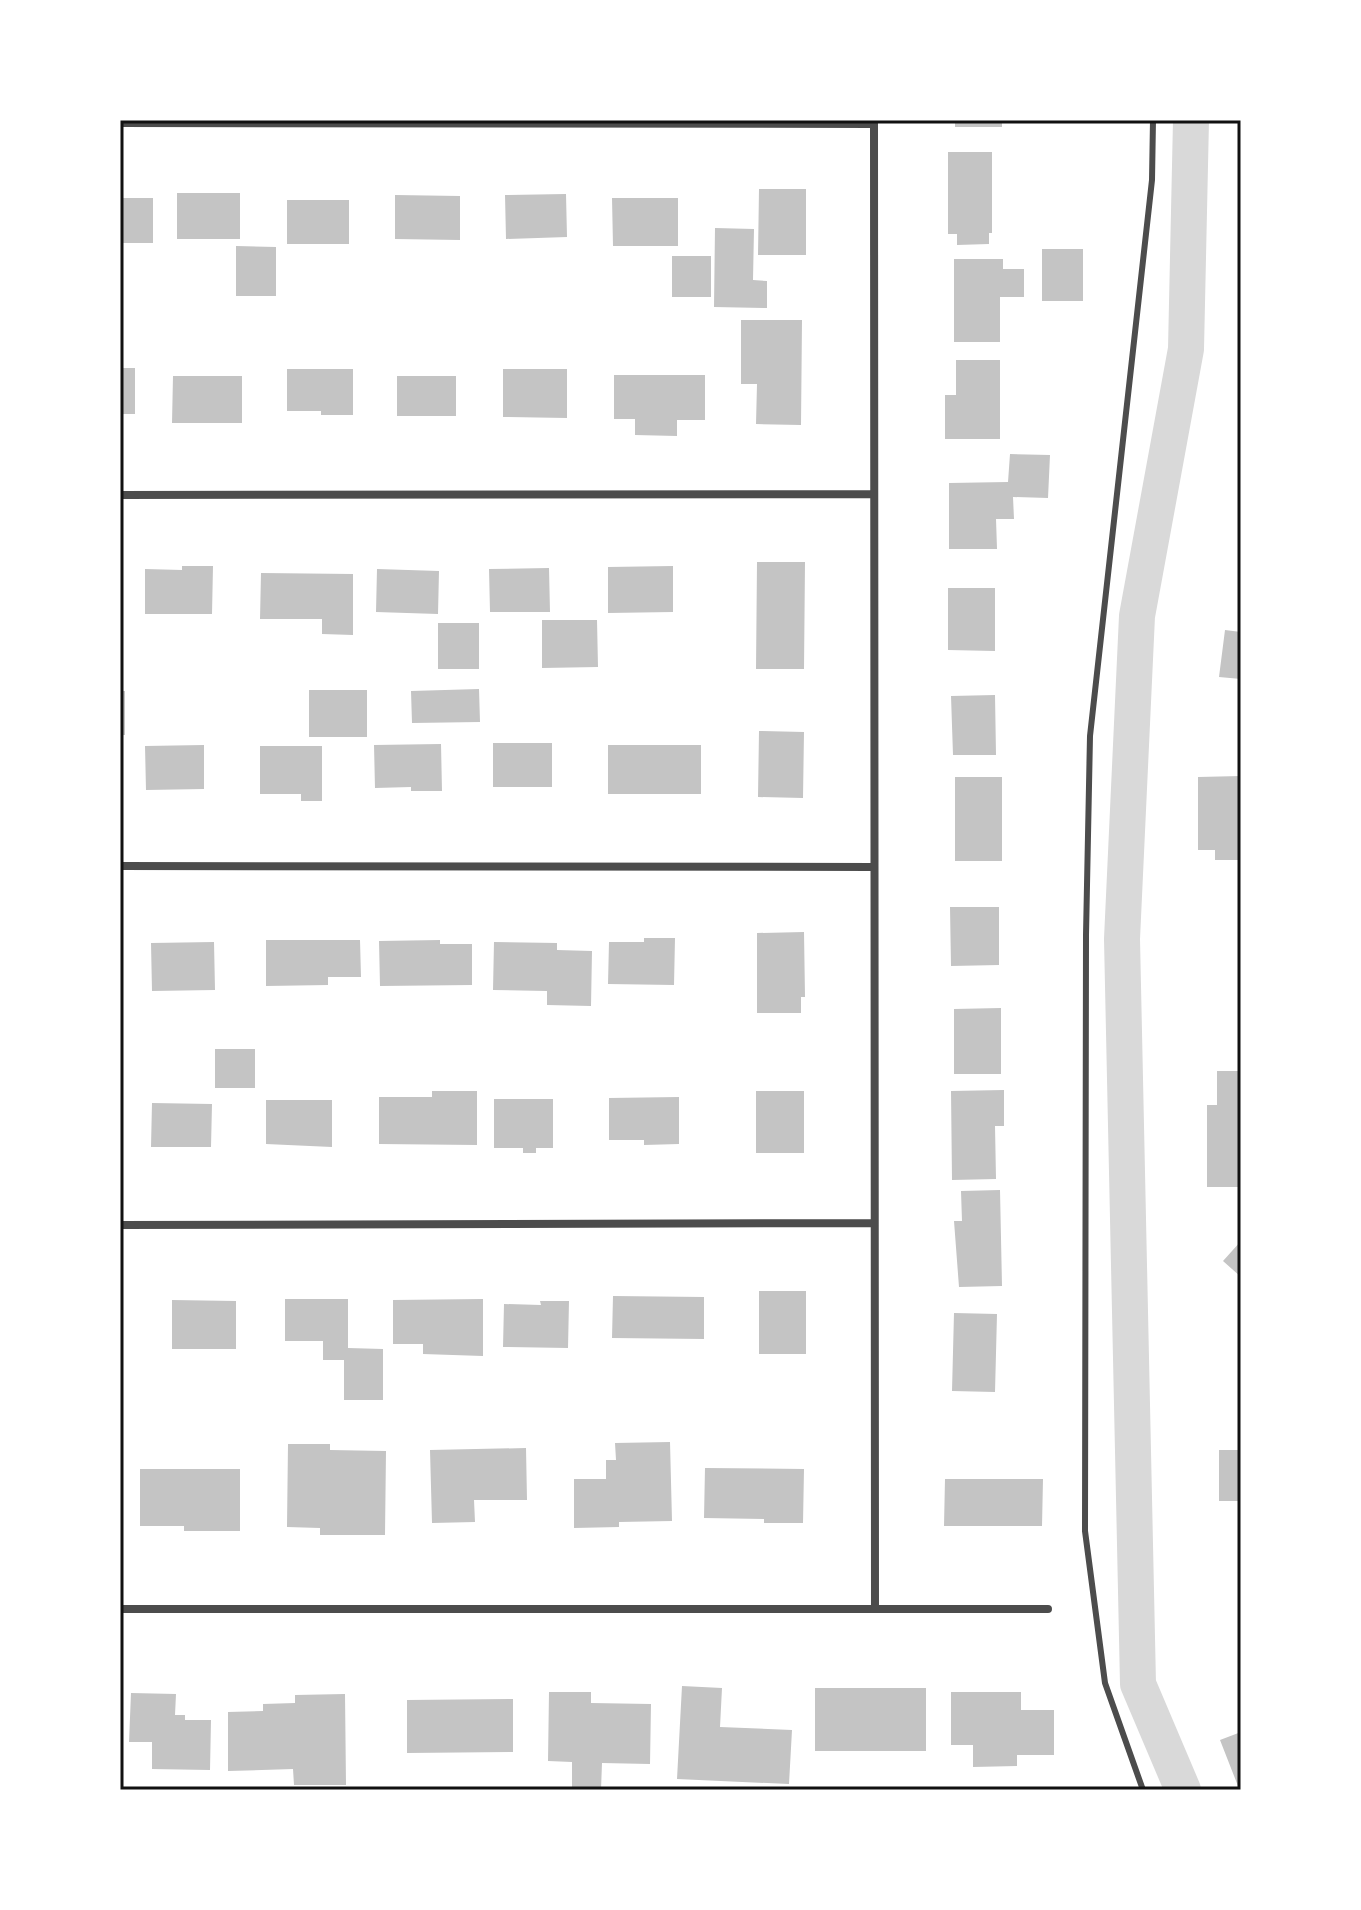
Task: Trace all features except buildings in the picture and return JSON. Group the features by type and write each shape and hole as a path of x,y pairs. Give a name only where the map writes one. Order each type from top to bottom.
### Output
{"street":[{"path":"120,123 874,122 875,1609"},
{"path":"120,495 874,494"},
{"path":"120,866 874,867"},
{"path":"120,1225 874,1223"},
{"path":"120,1609 1048,1609"}],"lane":[{"path":"1143,1790 1105,1683 1085,1531 1086,935 1090,736 1152,180 1153,120"}],"waterway":[{"path":"1183,1790 1138,1684 1122,939 1137,616 1186,349 1191,120"}]}
